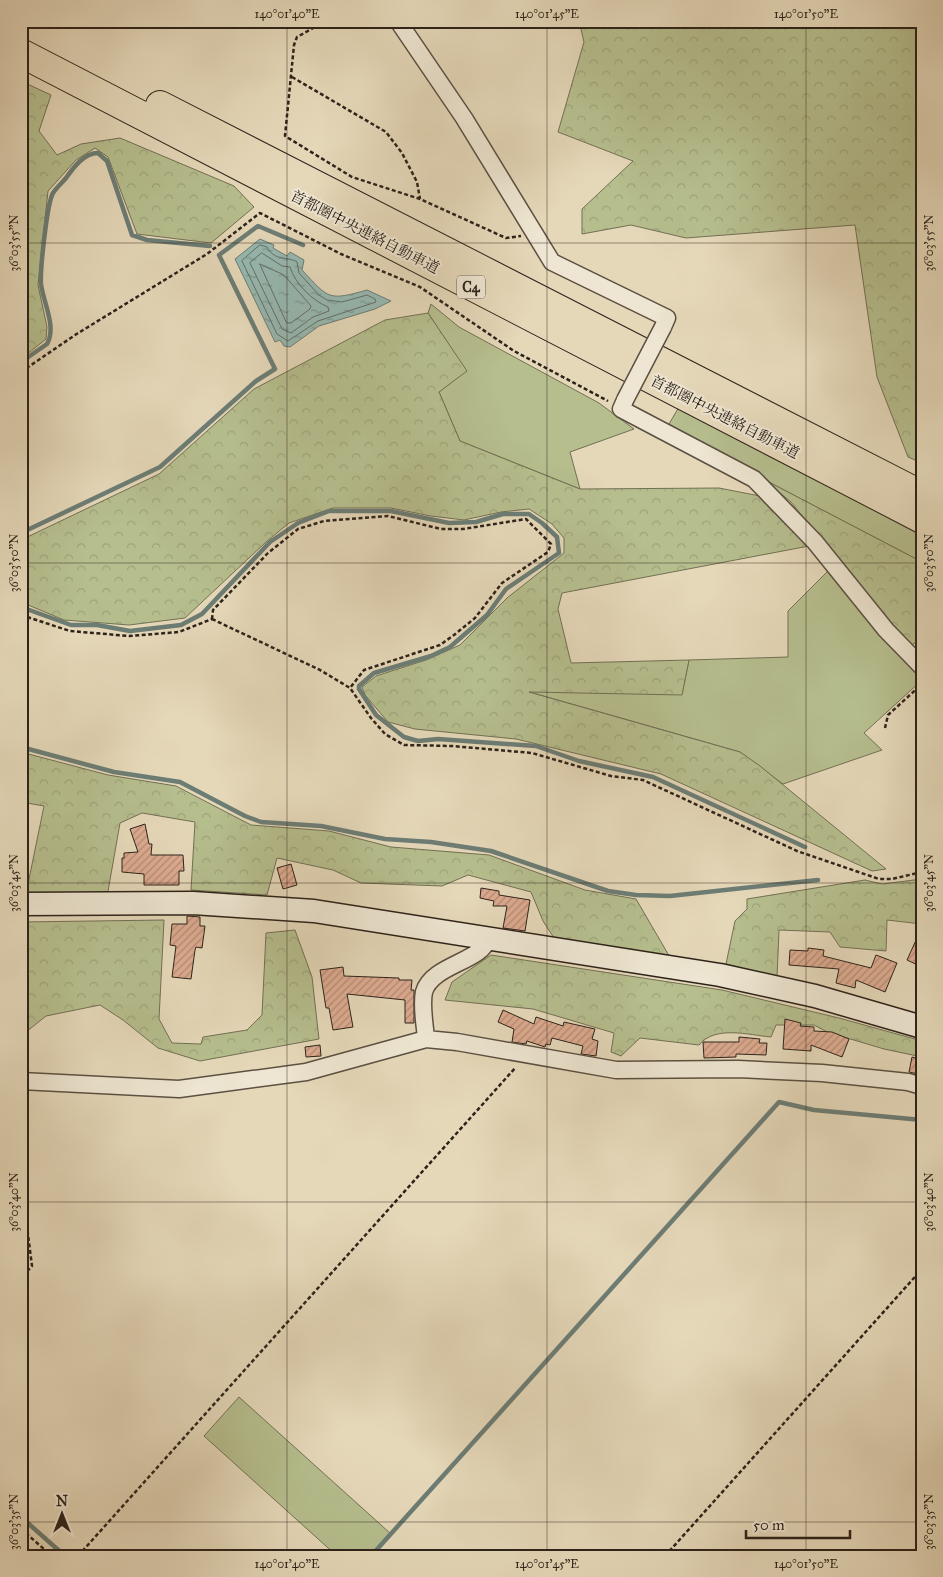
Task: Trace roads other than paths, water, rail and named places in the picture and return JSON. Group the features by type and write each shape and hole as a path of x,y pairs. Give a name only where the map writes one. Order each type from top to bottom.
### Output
{"highway":[{"name":"首都圏中央連絡自動車道","path":"21,37 251,150 922,496"},
{"name":"首都圏中央連絡自動車道","path":"21,54 922,519"}],"street":[{"path":"398,21 464,118 552,262 667,318 620,403 621,409 754,479 815,542 886,630 922,667"},
{"path":"21,904 194,904 314,911 720,975 815,996 922,1027"},
{"path":"426,1040 424,1000 425,991 431,980 451,966 485,947 488,938"},
{"path":"21,1081 179,1089 306,1072 426,1040 525,1053 616,1070 738,1069 803,1072 908,1082 922,1086"}],"water":[{"path":"260,239 274,245 273,248 287,256 290,252 304,260 302,270 318,287 330,295 344,296 367,290 391,301 375,309 319,326 290,347 284,346 280,340 275,342 235,259"}],"waterway":[{"path":"21,362 47,344 50,337 49,314 41,284 48,209 53,193 84,158 98,153 107,161 132,235 147,240 210,246"},
{"path":"21,533 160,467 256,381 275,369 219,255 258,226 303,245"},
{"path":"21,607 71,625 97,625 130,631 181,625 202,614 270,542 298,523 329,511 391,511 449,523 476,522 503,514 529,514 557,537 559,553 506,589 487,615 450,647 431,656 374,673 359,686 359,689 376,715 404,737 418,741 438,739 536,746 579,761 653,777 805,847"},
{"path":"21,747 114,772 180,782 245,816 261,822 321,826 385,839 431,842 491,851 608,891 636,895 670,896 818,880"},
{"path":"371,1556 779,1102 814,1110 922,1120"},
{"path":"21,1517 65,1556"}]}
